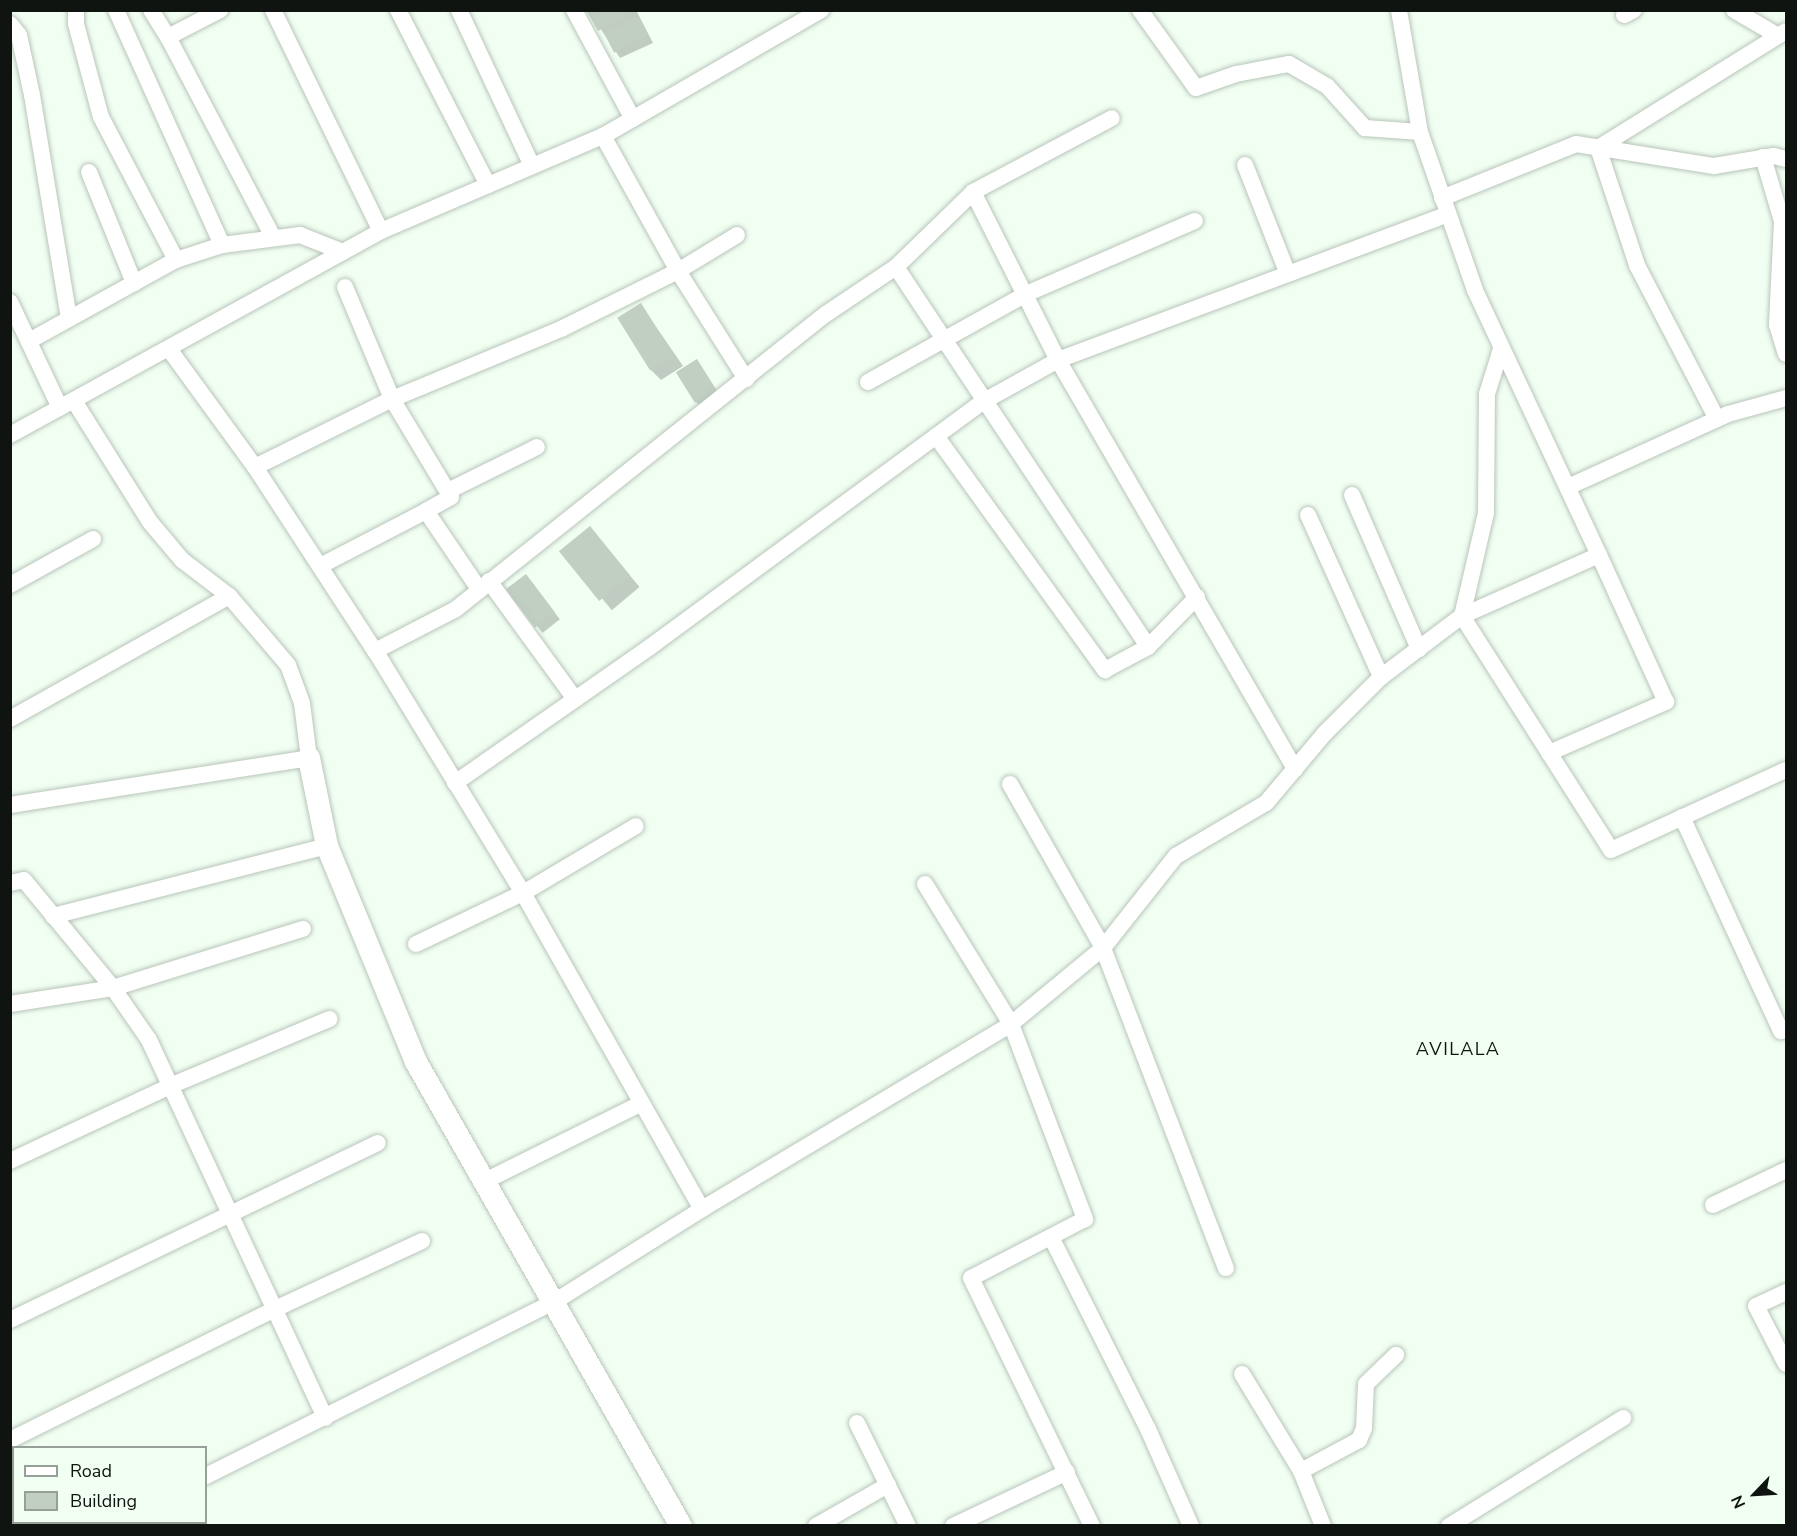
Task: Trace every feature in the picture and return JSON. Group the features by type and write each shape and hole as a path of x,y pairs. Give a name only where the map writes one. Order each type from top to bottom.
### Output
{"street":[{"path":"76,10 76,24 101,117 176,260"},
{"path":"116,10 222,245"},
{"path":"151,10 168,37 273,237"},
{"path":"168,37 220,10"},
{"path":"273,10 381,231"},
{"path":"399,10 488,185"},
{"path":"459,10 532,166"},
{"path":"574,10 633,119"},
{"path":"10,435 381,231 603,136 821,10"},
{"path":"1400,10 1420,132 1448,214 1501,349 1568,487 1666,702 1550,753"},
{"path":"1734,10 1782,34"},
{"path":"1148,13 1196,88 1236,74 1288,64 1327,86 1365,128 1420,132"},
{"path":"10,24 19,35 32,95 69,319"},
{"path":"1598,148 1782,34"},
{"path":"375,651 456,609 825,314 896,267 973,192 1112,118"},
{"path":"603,136 678,271 746,379"},
{"path":"1442,198 1576,144 1714,166 1762,158 1786,159"},
{"path":"1598,148 1637,265 1717,419"},
{"path":"1762,158 1782,221 1777,325 1786,354"},
{"path":"1245,165 1288,274"},
{"path":"89,172 134,283"},
{"path":"973,192 1058,360 1295,768"},
{"path":"454,783 575,699 984,401 1058,360 1448,214"},
{"path":"868,382 943,338 1026,294 1195,221"},
{"path":"255,467 392,399 561,329 678,271 737,235"},
{"path":"29,341 176,260 222,245 273,237 309,236 343,252"},
{"path":"896,267 1148,648"},
{"path":"320,566 451,497 392,399 345,287"},
{"path":"10,302 29,341 67,404 150,522 182,560 229,596 293,674 302,703 309,758 327,846 416,1062 681,1526"},
{"path":"169,349 255,467 375,651 523,892 702,1209"},
{"path":"1501,349 1487,394 1486,513 1462,616 1611,850 1786,770"},
{"path":"1568,487 1717,419 1786,398"},
{"path":"936,436 1105,670 1148,648 1197,597"},
{"path":"448,491 537,447"},
{"path":"1352,495 1419,649"},
{"path":"426,511 575,699"},
{"path":"1308,515 1381,677"},
{"path":"10,585 93,539"},
{"path":"207,1476 554,1302 702,1209 1011,1024 1103,948 1176,856 1266,803 1295,768 1381,677 1462,616 1599,555"},
{"path":"10,719 229,596"},
{"path":"10,805 309,758"},
{"path":"1010,784 1103,948 1227,1268"},
{"path":"1682,817 1781,1032 1786,1029"},
{"path":"416,944 523,892 636,826"},
{"path":"53,915 327,846"},
{"path":"10,883 24,880 113,988 149,1040 326,1418"},
{"path":"925,884 1011,1024 1085,1219 1052,1239 970,1278 1092,1526"},
{"path":"10,1004 113,988 303,929"},
{"path":"10,1161 170,1086 329,1019"},
{"path":"484,1181 642,1103"},
{"path":"10,1320 378,1143"},
{"path":"1713,1205 1786,1170"},
{"path":"1052,1239 1148,1429 1191,1526"},
{"path":"10,1440 275,1309 422,1241"},
{"path":"1786,1292 1756,1306 1786,1364"},
{"path":"1301,1472 1359,1440 1364,1428 1366,1384 1396,1355"},
{"path":"1242,1374 1301,1472 1323,1526"},
{"path":"1449,1526 1623,1418"},
{"path":"857,1423 908,1526"},
{"path":"953,1526 1067,1472"},
{"path":"816,1526 888,1485"}],"building":[{"path":"586,10 635,10 598,31"},
{"path":"638,16 648,36 614,53 604,33"},
{"path":"641,303 674,356 650,370 617,318"},
{"path":"697,359 716,390 695,403 676,372"},
{"path":"590,526 630,576 599,601 559,551"},
{"path":"526,574 555,612 535,627 506,589"}],"district":[{"name":"AVILALA","path":"1458,1049"}]}
